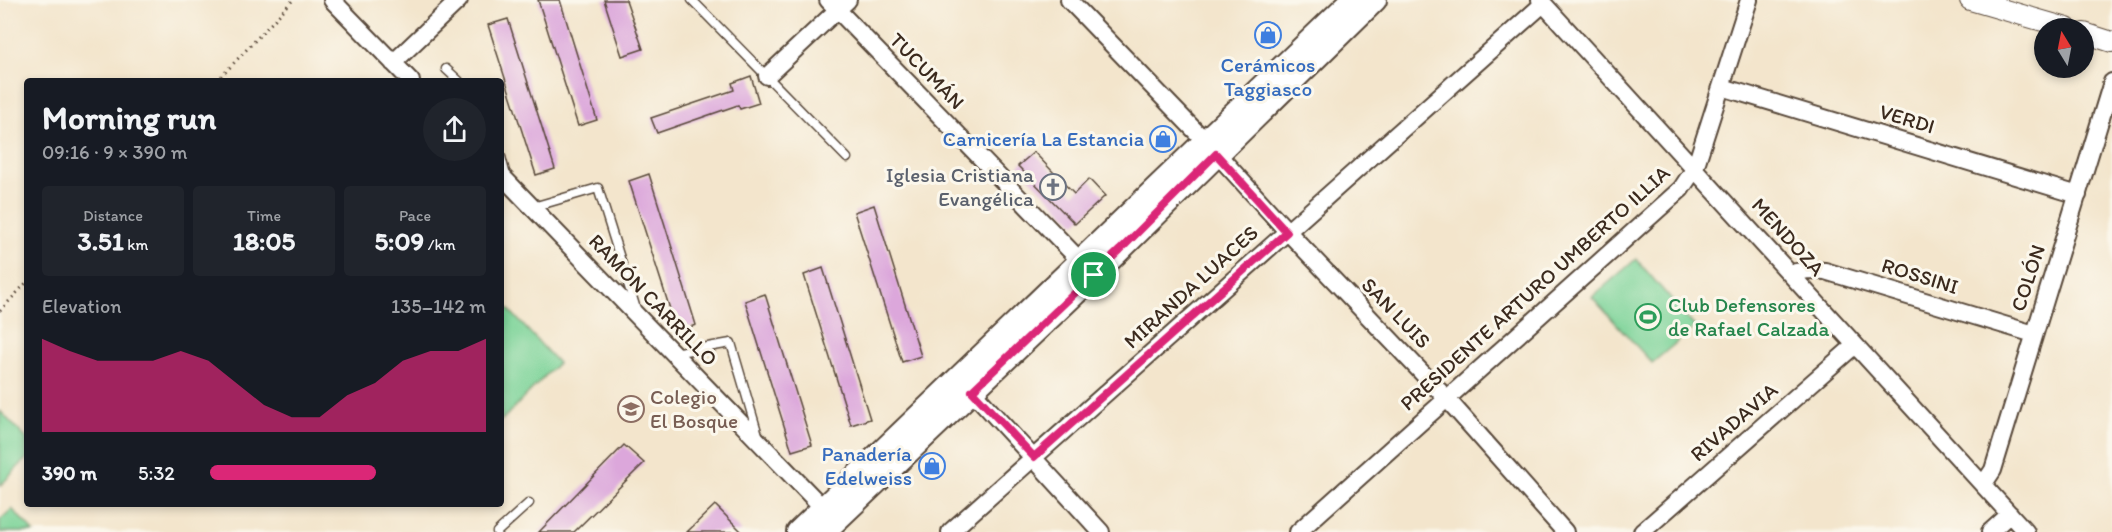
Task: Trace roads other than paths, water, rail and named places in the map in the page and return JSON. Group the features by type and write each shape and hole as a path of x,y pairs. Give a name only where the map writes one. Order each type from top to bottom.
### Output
{"main road":[{"path":"798,532 1087,268 1211,147 1352,0"},
{"path":"1211,147 1375,0"},
{"path":"824,532 972,391 1087,268"}],"street":[{"path":"332,0 408,78"},
{"path":"393,63 459,0"},
{"name":"SAN LUIS","path":"1069,0 1211,147 1287,232 1447,399 1565,532"},
{"name":"PRESIDENTE ARTURO UMBERTO ILLIA","path":"1298,532 1681,189 1695,168 1749,0"},
{"path":"1970,0 2034,18"},
{"name":"MENDOZA","path":"1541,2 2026,532"},
{"name":"MIRANDA LUACES","path":"950,532 1541,2"},
{"path":"767,76 838,3"},
{"name":"TUCUMÁN","path":"838,3 1087,268"},
{"path":"2094,36 2112,42"},
{"name":"COLÓN","path":"1983,485 1993,470 2112,82"},
{"name":"VERDI","path":"1722,87 2078,195"},
{"name":"RAMÓN CARRILLO","path":"505,179 823,508"},
{"name":"ROSSINI","path":"1791,273 1808,270 1825,271 2034,334"},
{"name":"RIVADAVIA","path":"1642,532 1856,345"},
{"path":"972,391 1101,532"},
{"path":"1990,532 2010,514"}],"lane":[{"path":"692,0 847,158"},
{"path":"446,69 456,78"},
{"path":"533,207 598,188 639,318"},
{"path":"673,353 731,343 760,442"},
{"path":"497,532 529,503"}],"place":[{"name":"Cerámicos Taggiasco","path":"1268,35"},
{"name":"Carnicería La Estancia","path":"1163,139"},
{"name":"Iglesia Cristiana Evangélica","path":"1053,187"},
{"name":"Club Defensores de Rafael Calzada","path":"1648,317"},
{"name":"Colegio El Bosque","path":"631,409"},
{"name":"Panadería Edelweiss","path":"932,466"}]}
